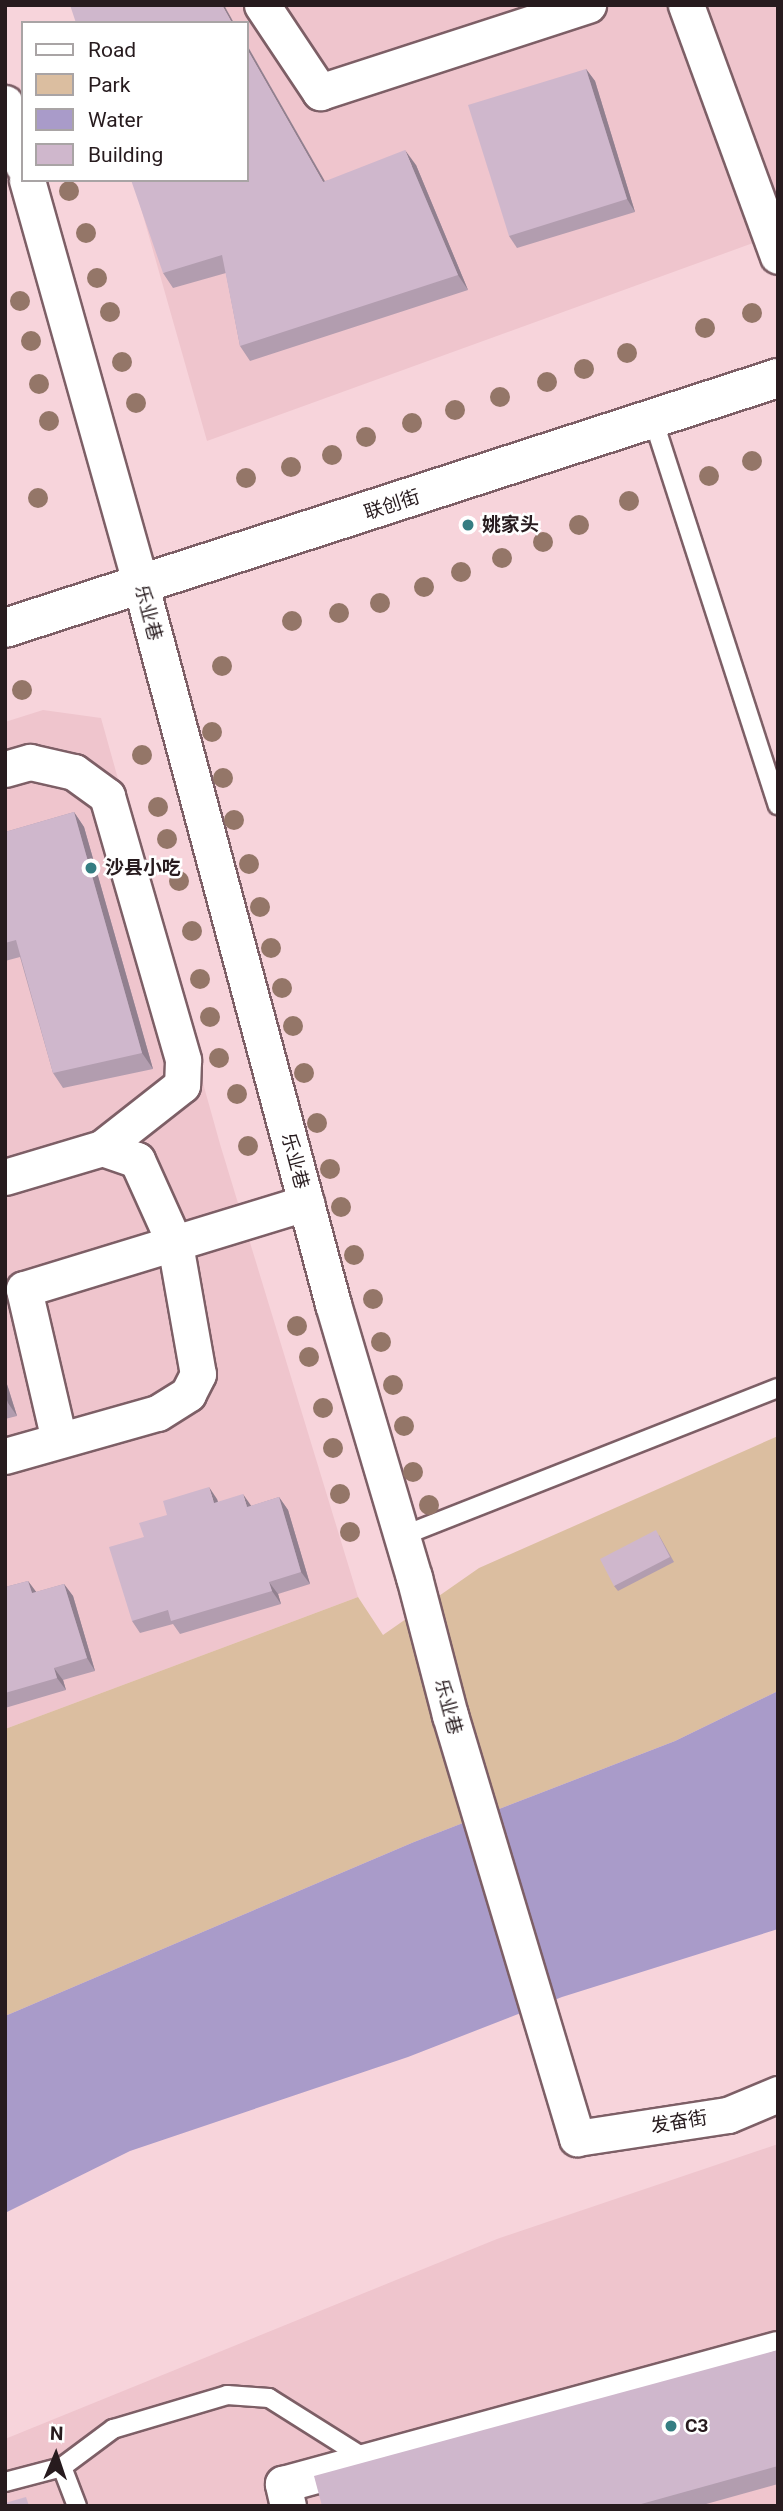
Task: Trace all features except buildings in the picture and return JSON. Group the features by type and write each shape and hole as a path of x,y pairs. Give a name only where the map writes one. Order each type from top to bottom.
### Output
{"street":[{"path":"262,5 320,92 588,5"},
{"path":"686,5 778,256"},
{"path":"5,103 21,158"},
{"name":"乐业巷","path":"28,182 141,586 306,1203 402,1536 450,1715 577,2138"},
{"name":"联创街","path":"5,628 778,378"},
{"path":"5,769 30,762 74,772 107,796 183,1060 182,1085 102,1148 5,1177"},
{"path":"5,1455 157,1413 188,1394 198,1374 174,1244 138,1160 102,1148"},
{"path":"58,1440 24,1289 306,1203"},
{"name":"发奋街","path":"577,2138 728,2115 778,2094"},
{"path":"288,2506 283,2484 778,2349"}],"lane":[{"path":"653,419 778,805"},
{"path":"402,1536 778,1388"},
{"path":"5,2482 62,2467 113,2429 227,2395 269,2398 369,2461"},
{"path":"62,2467 77,2506"}],"shaded area":[{"path":"83,5 778,5 778,234 207,441 134,182 248,182 248,21 87,21"},
{"path":"43,710 101,718 220,1144 358,1597 5,1729 5,722"},
{"path":"778,2144 778,2506 5,2506 5,2439 497,2239"}],"green space":[{"path":"778,1436 778,1691 675,1741 414,1842 5,2016 5,1729 358,1597 383,1635 479,1568"}],"water":[{"path":"778,1691 778,1929 562,1997 408,2057 130,2151 5,2213 5,2016 414,1842 675,1741"}],"place":[{"name":"姚家头","path":"468,525"},
{"name":"沙县小吃","path":"91,868"},
{"name":"C3","path":"671,2426"}]}
